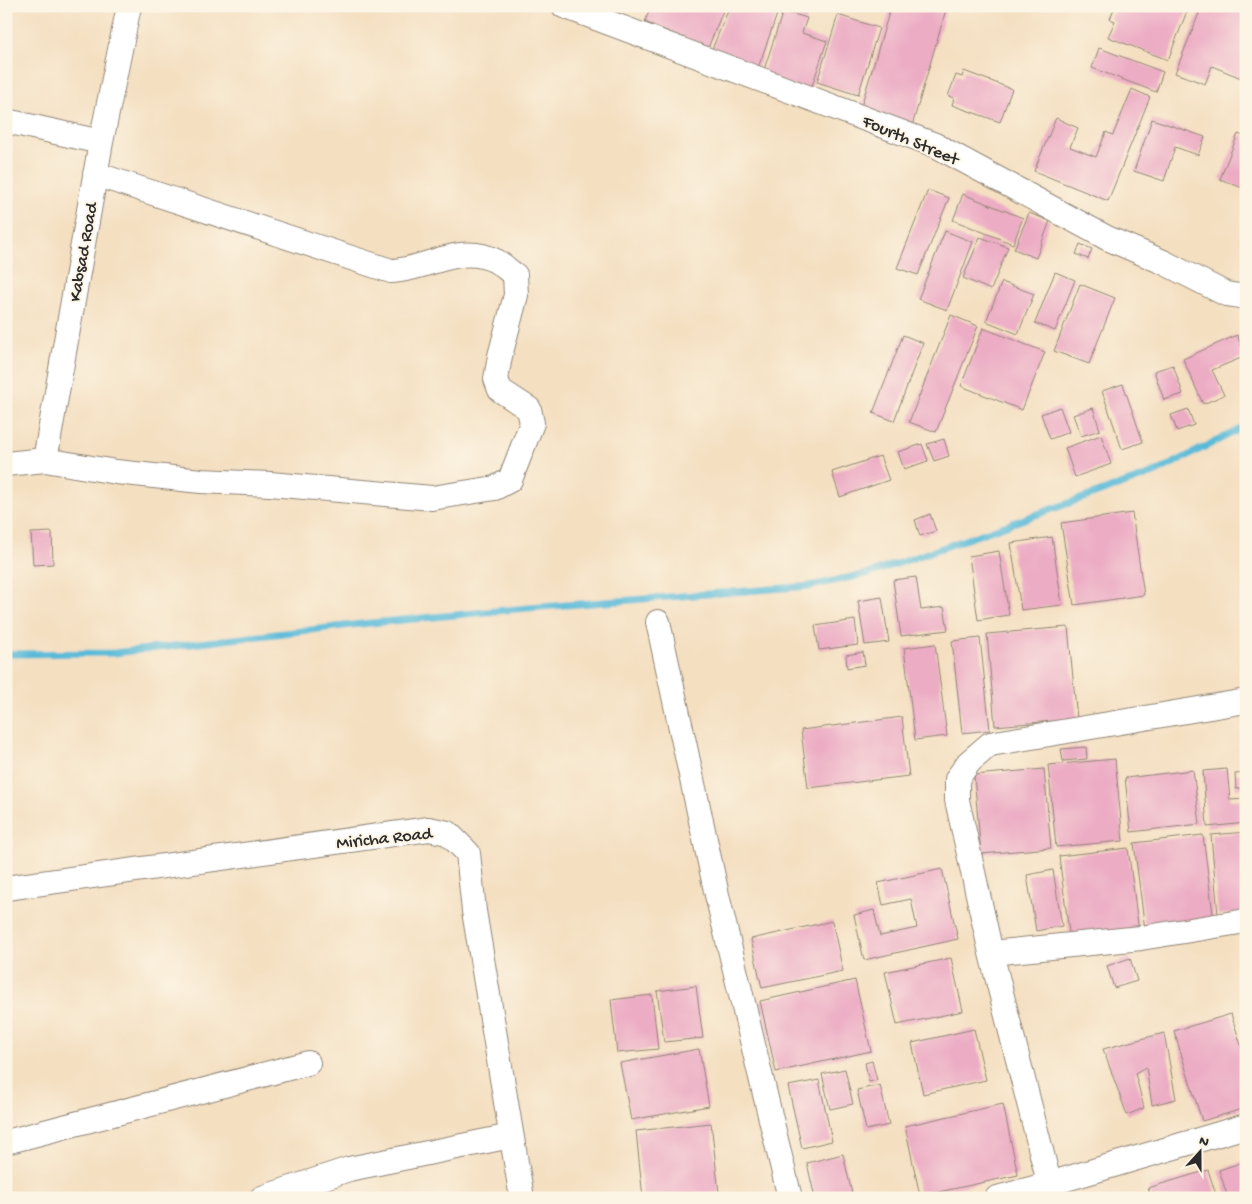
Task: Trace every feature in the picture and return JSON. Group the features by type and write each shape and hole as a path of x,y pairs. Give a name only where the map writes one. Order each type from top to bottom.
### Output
{"street":[{"name":"Kabsad Road","path":"45,460 101,142 129,6"},
{"name":"Fourth Street","path":"564,6 935,145 1107,238 1163,262 1226,294 1246,297"},
{"path":"6,121 101,142"},
{"path":"6,464 45,460 116,472 201,481 270,484 432,498 495,488 510,480 532,422 529,409 500,390 496,380 500,356 516,295 515,276 496,261 474,255 448,256 406,270 391,271 96,174"},
{"path":"658,622 717,895 790,1198"},
{"path":"1051,1191 991,953 957,800 957,779 969,762 990,744 1246,701"},
{"name":"Miricha Road","path":"6,888 429,829 448,833 468,853 474,911 522,1198"},
{"path":"991,953 1142,938 1246,921"},
{"path":"6,1142 308,1063"},
{"path":"996,1198 1051,1191 1246,1126"},
{"path":"262,1198 349,1169 511,1136"}],"building":[{"path":"651,6 725,6 708,48 645,22"},
{"path":"730,6 780,6 758,68 712,49"},
{"path":"891,6 947,6 912,126 860,110"},
{"path":"1115,6 1189,6 1168,60 1108,37 1115,21 1110,19"},
{"path":"1202,6 1246,6 1246,80 1212,66 1205,84 1175,73"},
{"path":"783,11 807,18 802,33 827,41 810,92 762,76"},
{"path":"838,15 879,28 858,95 817,82"},
{"path":"1099,48 1163,72 1156,92 1092,68"},
{"path":"964,71 1012,89 1000,122 952,105 954,98 948,96 956,75 962,77"},
{"path":"1132,89 1150,97 1108,201 1034,171 1056,118 1078,128 1070,147 1096,157 1106,132 1113,135"},
{"path":"1152,119 1205,137 1198,155 1175,147 1164,181 1134,171"},
{"path":"1238,134 1246,137 1245,189 1220,179"},
{"path":"928,190 949,198 918,275 897,268"},
{"path":"963,194 1023,218 1013,244 953,220"},
{"path":"1029,213 1050,221 1036,258 1014,249"},
{"path":"945,231 973,242 947,310 918,299"},
{"path":"980,237 1008,247 991,290 963,278"},
{"path":"1080,244 1092,249 1088,259 1076,254"},
{"path":"1055,272 1075,280 1055,331 1035,323"},
{"path":"1002,282 1034,294 1018,334 986,321"},
{"path":"1080,284 1115,298 1089,364 1054,351"},
{"path":"951,315 978,326 936,432 909,422"},
{"path":"983,328 1045,352 1022,410 961,386"},
{"path":"903,335 923,343 894,421 873,413"},
{"path":"1237,335 1246,356 1212,370 1224,395 1203,404 1183,359"},
{"path":"1173,365 1183,394 1164,400 1154,371"},
{"path":"1123,384 1143,442 1122,449 1102,391"},
{"path":"1060,407 1069,432 1050,439 1041,414"},
{"path":"1093,408 1100,430 1081,436 1073,415"},
{"path":"1188,409 1194,425 1177,431 1171,415"},
{"path":"1101,435 1111,464 1075,477 1065,448"},
{"path":"944,439 949,456 934,461 927,444"},
{"path":"922,444 928,461 904,469 898,452"},
{"path":"880,456 889,480 840,497 832,472"},
{"path":"1132,513 1144,595 1074,605 1061,523"},
{"path":"930,514 936,531 920,536 915,520"},
{"path":"52,532 53,564 33,565 31,533"},
{"path":"1052,537 1062,605 1021,610 1011,543"},
{"path":"999,551 1009,615 978,620 969,556"},
{"path":"916,577 921,610 944,607 948,630 901,636 893,580"},
{"path":"882,597 889,642 865,645 858,601"},
{"path":"855,620 858,645 819,650 815,626"},
{"path":"1068,627 1077,719 995,726 987,634"},
{"path":"980,638 990,730 962,733 952,641"},
{"path":"935,644 947,736 915,740 904,648"},
{"path":"863,652 865,665 847,668 846,655"},
{"path":"902,717 909,776 808,788 801,730"},
{"path":"1086,747 1087,759 1063,761 1061,749"},
{"path":"1115,759 1123,841 1056,847 1048,765"},
{"path":"1044,769 1051,848 981,854 974,775"},
{"path":"1227,769 1230,800 1246,799 1246,823 1207,827 1203,771"},
{"path":"1193,770 1200,824 1131,832 1125,778"},
{"path":"1246,773 1246,788 1236,789 1235,774"},
{"path":"1246,832 1246,912 1218,915 1211,835"},
{"path":"1203,835 1214,922 1145,930 1134,843"},
{"path":"1128,848 1139,932 1070,940 1059,856"},
{"path":"942,869 958,939 864,960 854,915 874,910 880,936 917,928 911,899 883,905 878,883"},
{"path":"1053,870 1062,926 1036,931 1027,875"},
{"path":"832,921 843,971 762,988 751,939"},
{"path":"951,958 963,1011 897,1025 885,972"},
{"path":"1130,958 1137,981 1114,988 1107,966"},
{"path":"855,980 871,1051 776,1072 760,1001"},
{"path":"696,986 703,1038 664,1042 657,991"},
{"path":"652,995 658,1049 617,1053 611,1000"},
{"path":"1231,1014 1246,1061 1246,1108 1202,1121 1174,1031"},
{"path":"974,1029 986,1080 923,1094 912,1043"},
{"path":"1164,1033 1176,1099 1152,1105 1146,1067 1135,1073 1144,1108 1127,1115 1103,1049"},
{"path":"699,1049 709,1106 631,1120 620,1063"},
{"path":"872,1061 877,1080 869,1082 865,1063"},
{"path":"845,1069 853,1104 830,1109 822,1074"},
{"path":"819,1080 832,1141 802,1148 788,1086"},
{"path":"880,1085 889,1125 866,1130 857,1090"},
{"path":"1003,1104 1018,1175 920,1196 905,1126"},
{"path":"711,1123 719,1193 674,1198 643,1198 636,1131"},
{"path":"843,1154 853,1198 815,1198 807,1163"},
{"path":"1246,1161 1246,1198 1228,1198 1219,1170"},
{"path":"1208,1170 1217,1198 1151,1198 1148,1188"}],"waterway":[{"path":"6,654 114,653 361,624 528,608 810,586 871,573 1154,473 1246,426"}]}
